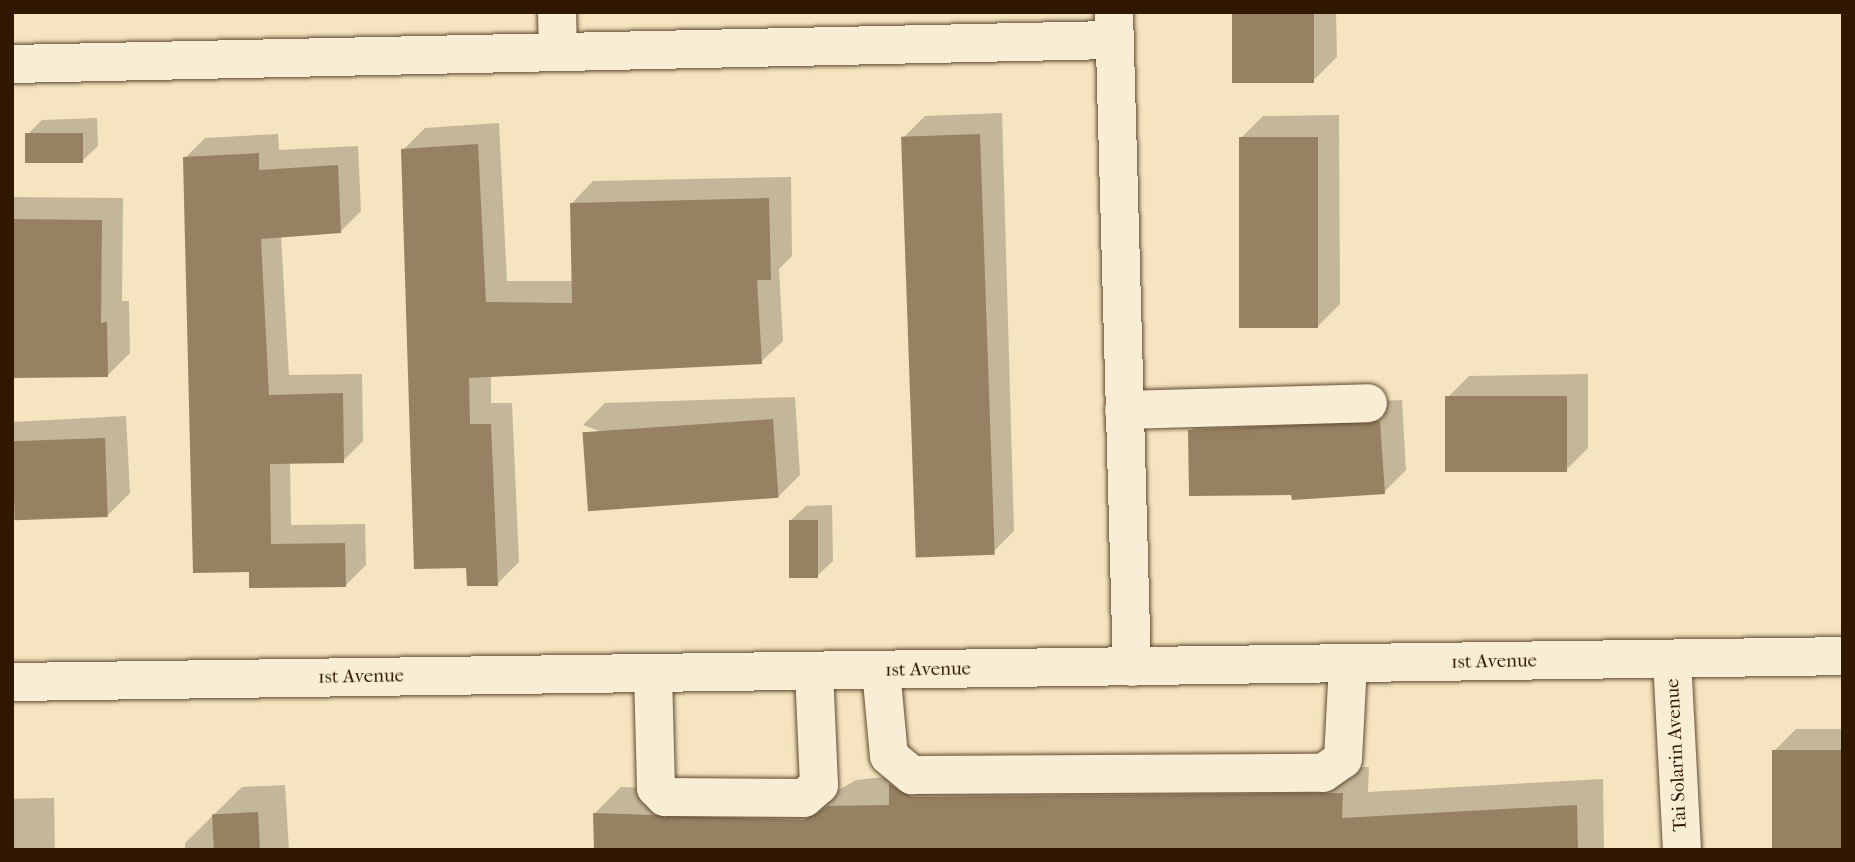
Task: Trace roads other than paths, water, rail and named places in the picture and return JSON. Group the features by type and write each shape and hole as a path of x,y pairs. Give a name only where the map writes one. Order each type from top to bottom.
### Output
{"street":[{"path":"557,12 558,52"},
{"path":"12,64 558,52 1114,26 1132,667"},
{"path":"1124,410 1368,403"},
{"name":"1st Avenue","path":"12,682 1843,656"},
{"name":"Tai Solarin Avenue","path":"1672,659 1682,850"},
{"path":"881,670 889,756 912,775 1323,773 1343,760 1348,664"},
{"path":"653,673 656,788 665,797 790,798 811,795 819,785 814,671"}]}
